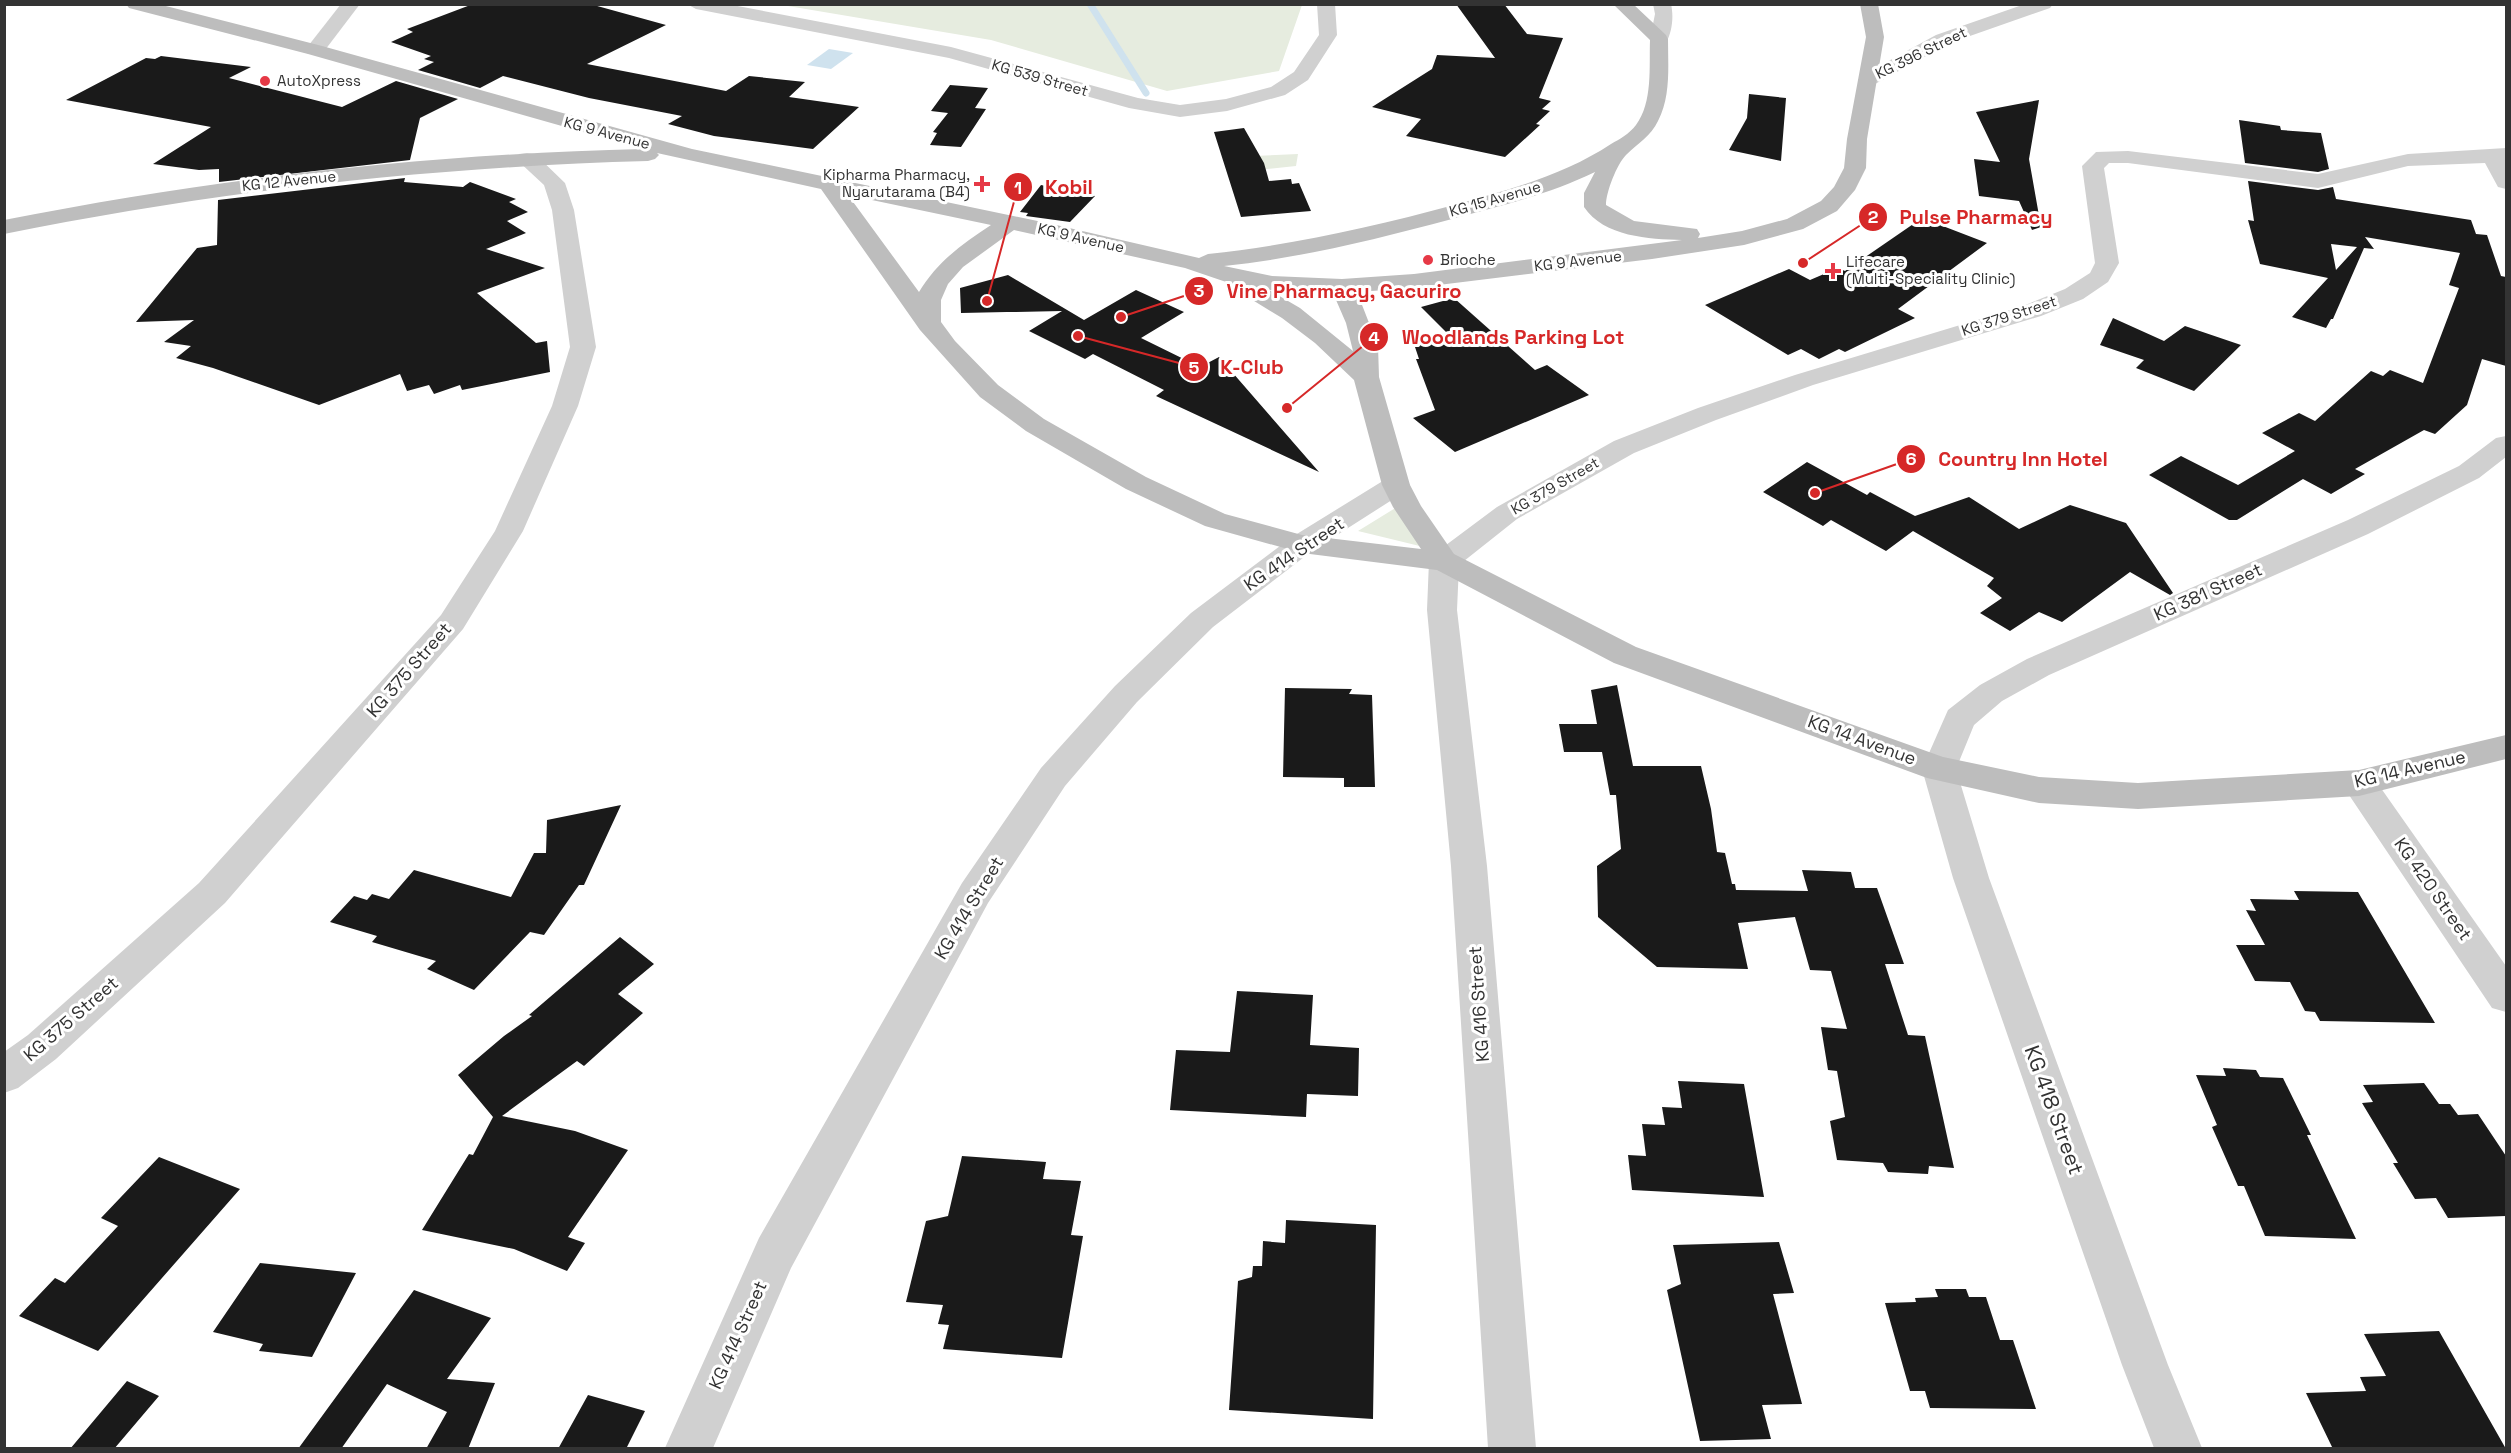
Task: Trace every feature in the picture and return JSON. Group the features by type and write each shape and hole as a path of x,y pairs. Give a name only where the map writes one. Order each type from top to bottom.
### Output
{"main road":[{"name":"KG 9 Avenue","path":"135,4 315,50 689,155 828,183 1192,263 1229,276 1272,283 1342,286 1426,280 1652,252 1744,238 1795,224 1828,206 1844,190 1855,168 1875,37 1869,4"},
{"path":"1622,4 1659,39"},
{"name":"KG 15 Avenue","path":"1192,263 1281,252 1371,234 1526,192 1587,168 1640,133 1654,112 1659,39"},
{"path":"514,107 532,121 529,142"},
{"name":"KG 12 Avenue","path":"577,156 619,136"},
{"name":"KG 12 Avenue","path":"4,226 182,193 490,161 529,142 577,156 689,155"},
{"path":"1618,149 1595,193 1595,207 1605,217 1625,226 1654,232 1744,238"},
{"path":"828,183 929,325 989,391 1035,425 1136,483 1215,520 1302,544 1444,561"},
{"path":"929,325 930,294 944,275 967,252 1009,223"},
{"path":"1229,276 1291,312 1324,338 1366,377"},
{"name":"KG 14 Avenue","path":"1342,286 1352,307 1365,346 1366,377 1396,485 1407,507 1444,561 1625,655 1939,769 2039,790 2116,795 2359,783 2506,747"}],"street":[{"path":"315,50 351,4"},
{"name":"KG 539 Street","path":"696,4 951,53 1104,96 1155,108 1180,111 1227,105 1278,92 1300,76 1328,35 1326,4"},
{"path":"1659,39 1664,14 1662,4"},
{"name":"KG 396 Street","path":"1868,80 1943,39 2044,4"},
{"name":"KG 375 Street","path":"4,1075 42,1047 212,893 452,622 509,531 565,406 582,347 562,210 554,183 529,142"},
{"path":"2499,155 2506,182"},
{"name":"KG 379 Street","path":"1444,561 1506,513 1624,447 1707,414 1804,380 2032,311 2074,294 2100,278 2107,263 2093,166 2104,157 2128,157 2300,181 2318,181 2408,160 2499,155"},
{"name":"KG 381 Street","path":"1939,769 1960,717 1991,693 2037,667 2358,527 2469,472 2506,444"},
{"name":"KG 414 Street","path":"689,1449 775,1253 975,893 1053,777 1126,694 1202,620 1302,544 1396,485"},
{"name":"KG 416 Street","path":"1444,561 1442,610 1469,866 1512,1449"},
{"name":"KG 418 Street","path":"1939,769 1971,879 2145,1365 2178,1449"},
{"name":"KG 420 Street","path":"2359,783 2506,996"}],"shaded area":[{"path":"782,5 1302,5 1279,71 1167,91 991,40"},
{"path":"1298,154 1296,166 1258,170 1253,156"},
{"path":"1397,507 1432,549 1358,531"}],"water":[{"path":"829,49 853,53 831,69 807,65"}],"building":[{"path":"473,4 590,4 666,25 587,64 726,91 749,76 805,82 789,97 859,107 813,149 714,136 668,124 682,116 589,98 503,76 480,88 418,70 434,62 424,59 431,56 391,42 413,32 407,29"},
{"path":"1456,4 1504,4 1527,34 1563,38 1539,98 1551,101 1542,109 1550,111 1536,124 1540,125 1505,157 1406,136 1421,119 1372,107 1432,69 1437,55 1495,58"},
{"path":"161,56 251,67 229,78 342,107 396,81 458,99 420,118 410,160 219,182 219,169 199,170 153,164 211,127 66,100 146,58 155,59"},
{"path":"950,85 988,88 975,108 986,109 961,147 930,145 937,133 933,132 948,113 931,111"},
{"path":"1749,94 1786,98 1781,161 1729,150 1747,118"},
{"path":"2039,100 2029,159 2041,227 2032,230 2019,201 1979,196 1974,159 2000,162 1976,112"},
{"path":"2239,120 2280,126 2281,130 2321,133 2329,169 2318,172 2245,163"},
{"path":"1244,128 1264,163 1269,181 1291,179 1292,184 1299,183 1311,211 1241,217 1214,132"},
{"path":"405,178 404,182 463,187 470,182 516,199 509,202 528,212 507,221 526,233 486,249 545,268 477,293 536,343 547,341 550,372 462,390 460,385 434,394 429,385 407,391 400,374 319,405 213,368 176,358 191,346 164,342 194,320 136,322 197,248 217,245 218,200"},
{"path":"2248,181 2318,190 2333,187 2336,199 2471,220 2476,234 2487,235 2501,276 2506,277 2506,366 2482,359 2467,405 2435,434 2424,430 2355,469 2365,474 2331,494 2303,479 2237,520 2229,520 2149,475 2181,456 2238,485 2295,451 2262,433 2299,413 2315,421 2371,371 2383,376 2390,370 2423,383 2459,288 2449,285 2460,253 2365,237 2374,249 2364,248 2333,319 2326,328 2292,317 2328,278 2260,264 2248,220 2254,221","holes":["2331,244 2357,247 2336,270"]},
{"path":"1041,185 1095,196 1070,222 1026,216 1028,213 1020,212"},
{"path":"1922,218 1987,243 1898,309 1915,318 1845,352 1839,349 1819,359 1801,349 1788,355 1705,305 1789,269 1810,280 1838,268 1845,271"},
{"path":"1008,275 1084,320 1136,290 1184,312 1141,338 1200,367 1219,357 1319,472 1156,396 1164,390 1093,354 1085,359 1029,331 1062,311 961,313 960,288"},
{"path":"1454,298 1535,370 1547,365 1589,395 1455,452 1413,418 1435,410 1416,359 1419,359 1413,341 1453,339 1421,307"},
{"path":"2113,318 2164,341 2185,326 2241,345 2194,391 2136,368 2144,360 2100,345"},
{"path":"1807,462 1867,495 1870,492 1915,516 1969,497 2019,529 2070,505 2126,523 2173,593 2170,595 2130,572 2062,622 2039,612 2010,631 1980,613 2002,598 1987,586 1994,578 1913,531 1886,551 1831,520 1823,526 1763,492"},
{"path":"1617,685 1633,766 1701,766 1711,809 1717,852 1725,853 1732,884 1735,884 1736,890 1808,891 1802,870 1851,872 1855,888 1877,888 1904,964 1885,964 1908,1035 1925,1036 1954,1168 1929,1166 1928,1174 1888,1172 1883,1163 1837,1160 1830,1121 1845,1117 1837,1071 1828,1070 1821,1027 1847,1029 1831,971 1810,970 1795,917 1738,923 1748,969 1657,967 1598,917 1597,866 1621,849 1616,795 1610,795 1602,752 1564,752 1559,724 1597,724 1591,690"},
{"path":"1285,688 1352,689 1349,694 1372,695 1375,787 1344,787 1344,778 1283,777"},
{"path":"621,805 584,885 579,885 544,935 530,932 474,990 427,969 436,961 372,942 377,936 330,922 354,896 367,900 372,894 389,899 414,870 511,897 534,853 546,853 547,820"},
{"path":"2294,891 2358,892 2435,1023 2320,1021 2315,1012 2305,1011 2290,982 2255,981 2236,945 2265,945 2246,910 2256,911 2250,899 2299,900"},
{"path":"620,937 654,964 618,994 643,1013 584,1066 577,1061 502,1116 575,1131 628,1150 568,1237 585,1243 567,1271 514,1249 422,1230 469,1154 473,1155 493,1117 458,1075 504,1036 532,1016 529,1015"},
{"path":"1237,991 1313,995 1310,1045 1359,1048 1358,1096 1307,1094 1306,1117 1170,1110 1176,1050 1230,1052"},
{"path":"2223,1068 2256,1070 2260,1077 2283,1078 2311,1135 2307,1135 2356,1239 2265,1236 2244,1186 2238,1186 2212,1127 2217,1125 2196,1075 2226,1076"},
{"path":"1678,1081 1744,1084 1764,1197 1632,1190 1628,1155 1646,1156 1642,1124 1665,1125 1662,1107 1682,1108"},
{"path":"2424,1083 2439,1104 2450,1104 2458,1115 2478,1114 2506,1156 2506,1216 2448,1218 2436,1198 2415,1199 2393,1163 2398,1163 2362,1103 2373,1102 2363,1085"},
{"path":"962,1156 1046,1162 1043,1179 1081,1181 1071,1235 1083,1236 1062,1358 943,1349 949,1325 938,1324 943,1305 906,1302 926,1221 948,1216"},
{"path":"159,1157 240,1189 98,1351 19,1316 55,1278 65,1283 118,1226 101,1218"},
{"path":"1286,1220 1376,1225 1373,1419 1229,1410 1238,1281 1252,1277 1253,1266 1262,1266 1263,1241 1285,1243"},
{"path":"1779,1242 1794,1293 1773,1294 1802,1404 1762,1405 1771,1439 1700,1441 1667,1290 1681,1284 1673,1245"},
{"path":"260,1263 356,1273 312,1357 259,1351 263,1344 213,1332"},
{"path":"1935,1289 1966,1289 1969,1297 1986,1297 2000,1340 2013,1340 2036,1409 1930,1408 1925,1391 1910,1391 1885,1303 1916,1302 1915,1298 1938,1297"},
{"path":"414,1290 491,1318 447,1379 495,1383 468,1449 426,1449 447,1412 387,1384 341,1449 298,1449"},
{"path":"2439,1331 2506,1449 2333,1449 2306,1393 2366,1391 2360,1377 2386,1376 2364,1334"},
{"path":"127,1381 159,1396 114,1449 70,1449"},
{"path":"588,1395 645,1411 626,1449 558,1449"}],"waterway":[{"path":"1090,4 1146,93"}],"place":[{"name":"AutoXpress","path":"265,81"},
{"name":"Kipharma Pharmacy, Nyarutarama (B4)","path":"982,184"},
{"name":"Brioche","path":"1428,260"},
{"name":"Pulse Pharmacy","path":"1803,263"},
{"name":"Lifecare (Multi-Speciality Clinic)","path":"1833,271"},
{"name":"Kobil","path":"987,301"},
{"name":"Vine Pharmacy, Gacuriro","path":"1121,317"},
{"name":"K-Club","path":"1078,336"},
{"name":"Woodlands Parking Lot","path":"1287,408"},
{"name":"Country Inn Hotel","path":"1815,493"}]}
